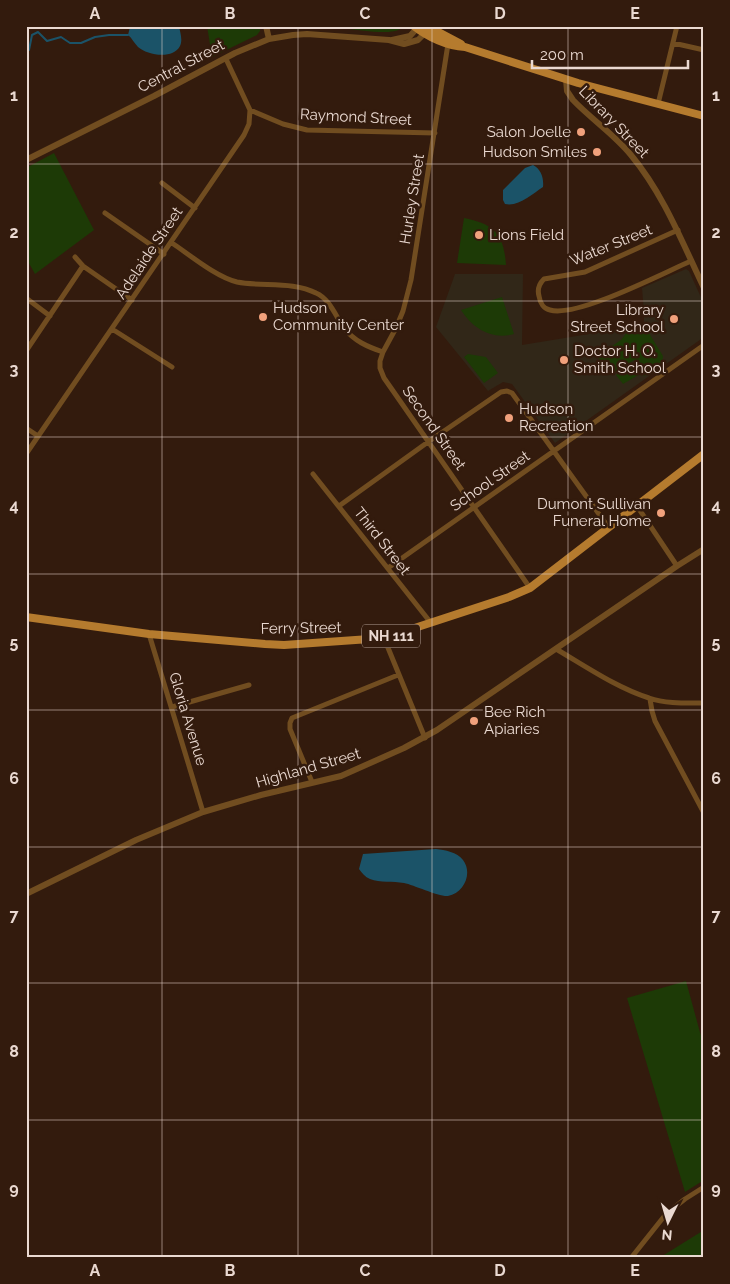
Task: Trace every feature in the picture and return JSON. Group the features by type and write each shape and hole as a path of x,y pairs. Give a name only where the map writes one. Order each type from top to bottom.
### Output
{"main road":[{"name":"Central Street","path":"416,27 427,29 465,47"},
{"name":"Central Street","path":"427,29 448,44 465,47 566,79 704,116"},
{"name":"Ferry Street","path":"26,617 149,634 274,645 384,638 509,597 530,588 704,454"}],"street":[{"path":"266,26 270,39"},
{"path":"658,104 677,26"},
{"name":"Central Street","path":"26,160 247,47 270,39 307,34 389,40 407,38 416,27"},
{"name":"Central Street","path":"389,40 404,44 409,43 418,40 427,29"},
{"path":"673,43 704,50"},
{"name":"Hurley Street","path":"383,352 403,311 411,280 448,44"},
{"path":"226,59 250,110"},
{"name":"Library Street","path":"566,79 567,91 573,100 619,142 637,163 664,202 704,288"},
{"name":"Raymond Street","path":"250,110 283,124 307,130 435,133"},
{"name":"Adelaide Street","path":"26,454 244,135 249,124 250,110"},
{"path":"162,183 195,208"},
{"path":"105,213 164,254"},
{"name":"Water Street","path":"678,230 585,272 544,279 539,287 539,298 546,308 554,311 588,306 691,261"},
{"path":"172,243 218,274 231,280 300,288 320,294 349,334 364,344 383,352"},
{"path":"75,258 83,266 132,300"},
{"path":"26,351 83,266"},
{"path":"26,298 50,316"},
{"path":"112,330 172,368"},
{"name":"School Street","path":"388,568 704,345"},
{"name":"Second Street","path":"383,352 380,368 384,378 530,588"},
{"path":"339,506 428,442 507,390 512,393 609,528"},
{"path":"26,428 38,436"},
{"name":"Third Street","path":"314,474 431,623"},
{"path":"636,506 677,566"},
{"name":"Highland Street","path":"26,894 136,840 203,812 260,795 341,776 424,738 704,549"},
{"name":"Gloria Avenue","path":"149,634 203,812"},
{"path":"384,638 424,738"},
{"path":"556,649 625,688 650,699 668,702 704,703"},
{"path":"312,782 290,730 292,718 398,675"},
{"path":"172,707 249,685"},
{"path":"650,699 656,721 704,813"},
{"path":"631,1258 666,1214 704,1187"}],"shaded area":[{"name":"Doctor H. O. Smith School","path":"686,269 689,271 704,304 704,337 555,443 512,384 503,382 488,391 436,327 455,274 523,274 522,345 644,325 642,288"}],"green space":[{"path":"207,26 260,26 260,31 257,35 212,57"},
{"path":"349,26 402,26 402,28 391,32 376,32 348,29"},
{"path":"54,153 94,230 35,274 26,258 26,168"},
{"name":"Lions Field","path":"464,218 490,227 496,232 503,245 506,265 457,263"},
{"path":"502,297 514,334 491,334 477,328 461,310"},
{"path":"644,325 663,356 662,364 644,376 642,373 623,384 616,375 635,363 634,360 610,375 597,356 621,340 631,327"},
{"path":"468,354 486,357 498,373 484,383 464,357"},
{"path":"686,981 704,1047 704,1180 685,1192 627,998"},
{"path":"704,1230 704,1258 659,1258"}],"water":[{"path":"139,26 179,26 181,44 177,50 166,55 153,54 142,50 128,35 130,27 137,28"},
{"path":"533,165 541,174 543,187 520,202 505,204 503,190 525,168"},
{"path":"436,849 458,855 466,865 467,876 465,882 458,891 448,896 439,895 404,883 374,880 367,877 359,869 363,854"}],"waterway":[{"path":"26,52 29,50 32,35 38,32 47,41 61,37 70,43 81,43 95,37 109,35 128,35"}],"place":[{"name":"Salon Joelle","path":"581,132"},
{"name":"Hudson Smiles","path":"597,152"},
{"name":"Lions Field","path":"479,235"},
{"name":"Hudson Community Center","path":"263,317"},
{"name":"Library Street School","path":"674,319"},
{"name":"Doctor H. O. Smith School","path":"564,360"},
{"name":"Hudson Recreation","path":"509,418"},
{"name":"Dumont Sullivan Funeral Home","path":"661,513"},
{"name":"Bee Rich Apiaries","path":"474,721"}]}
